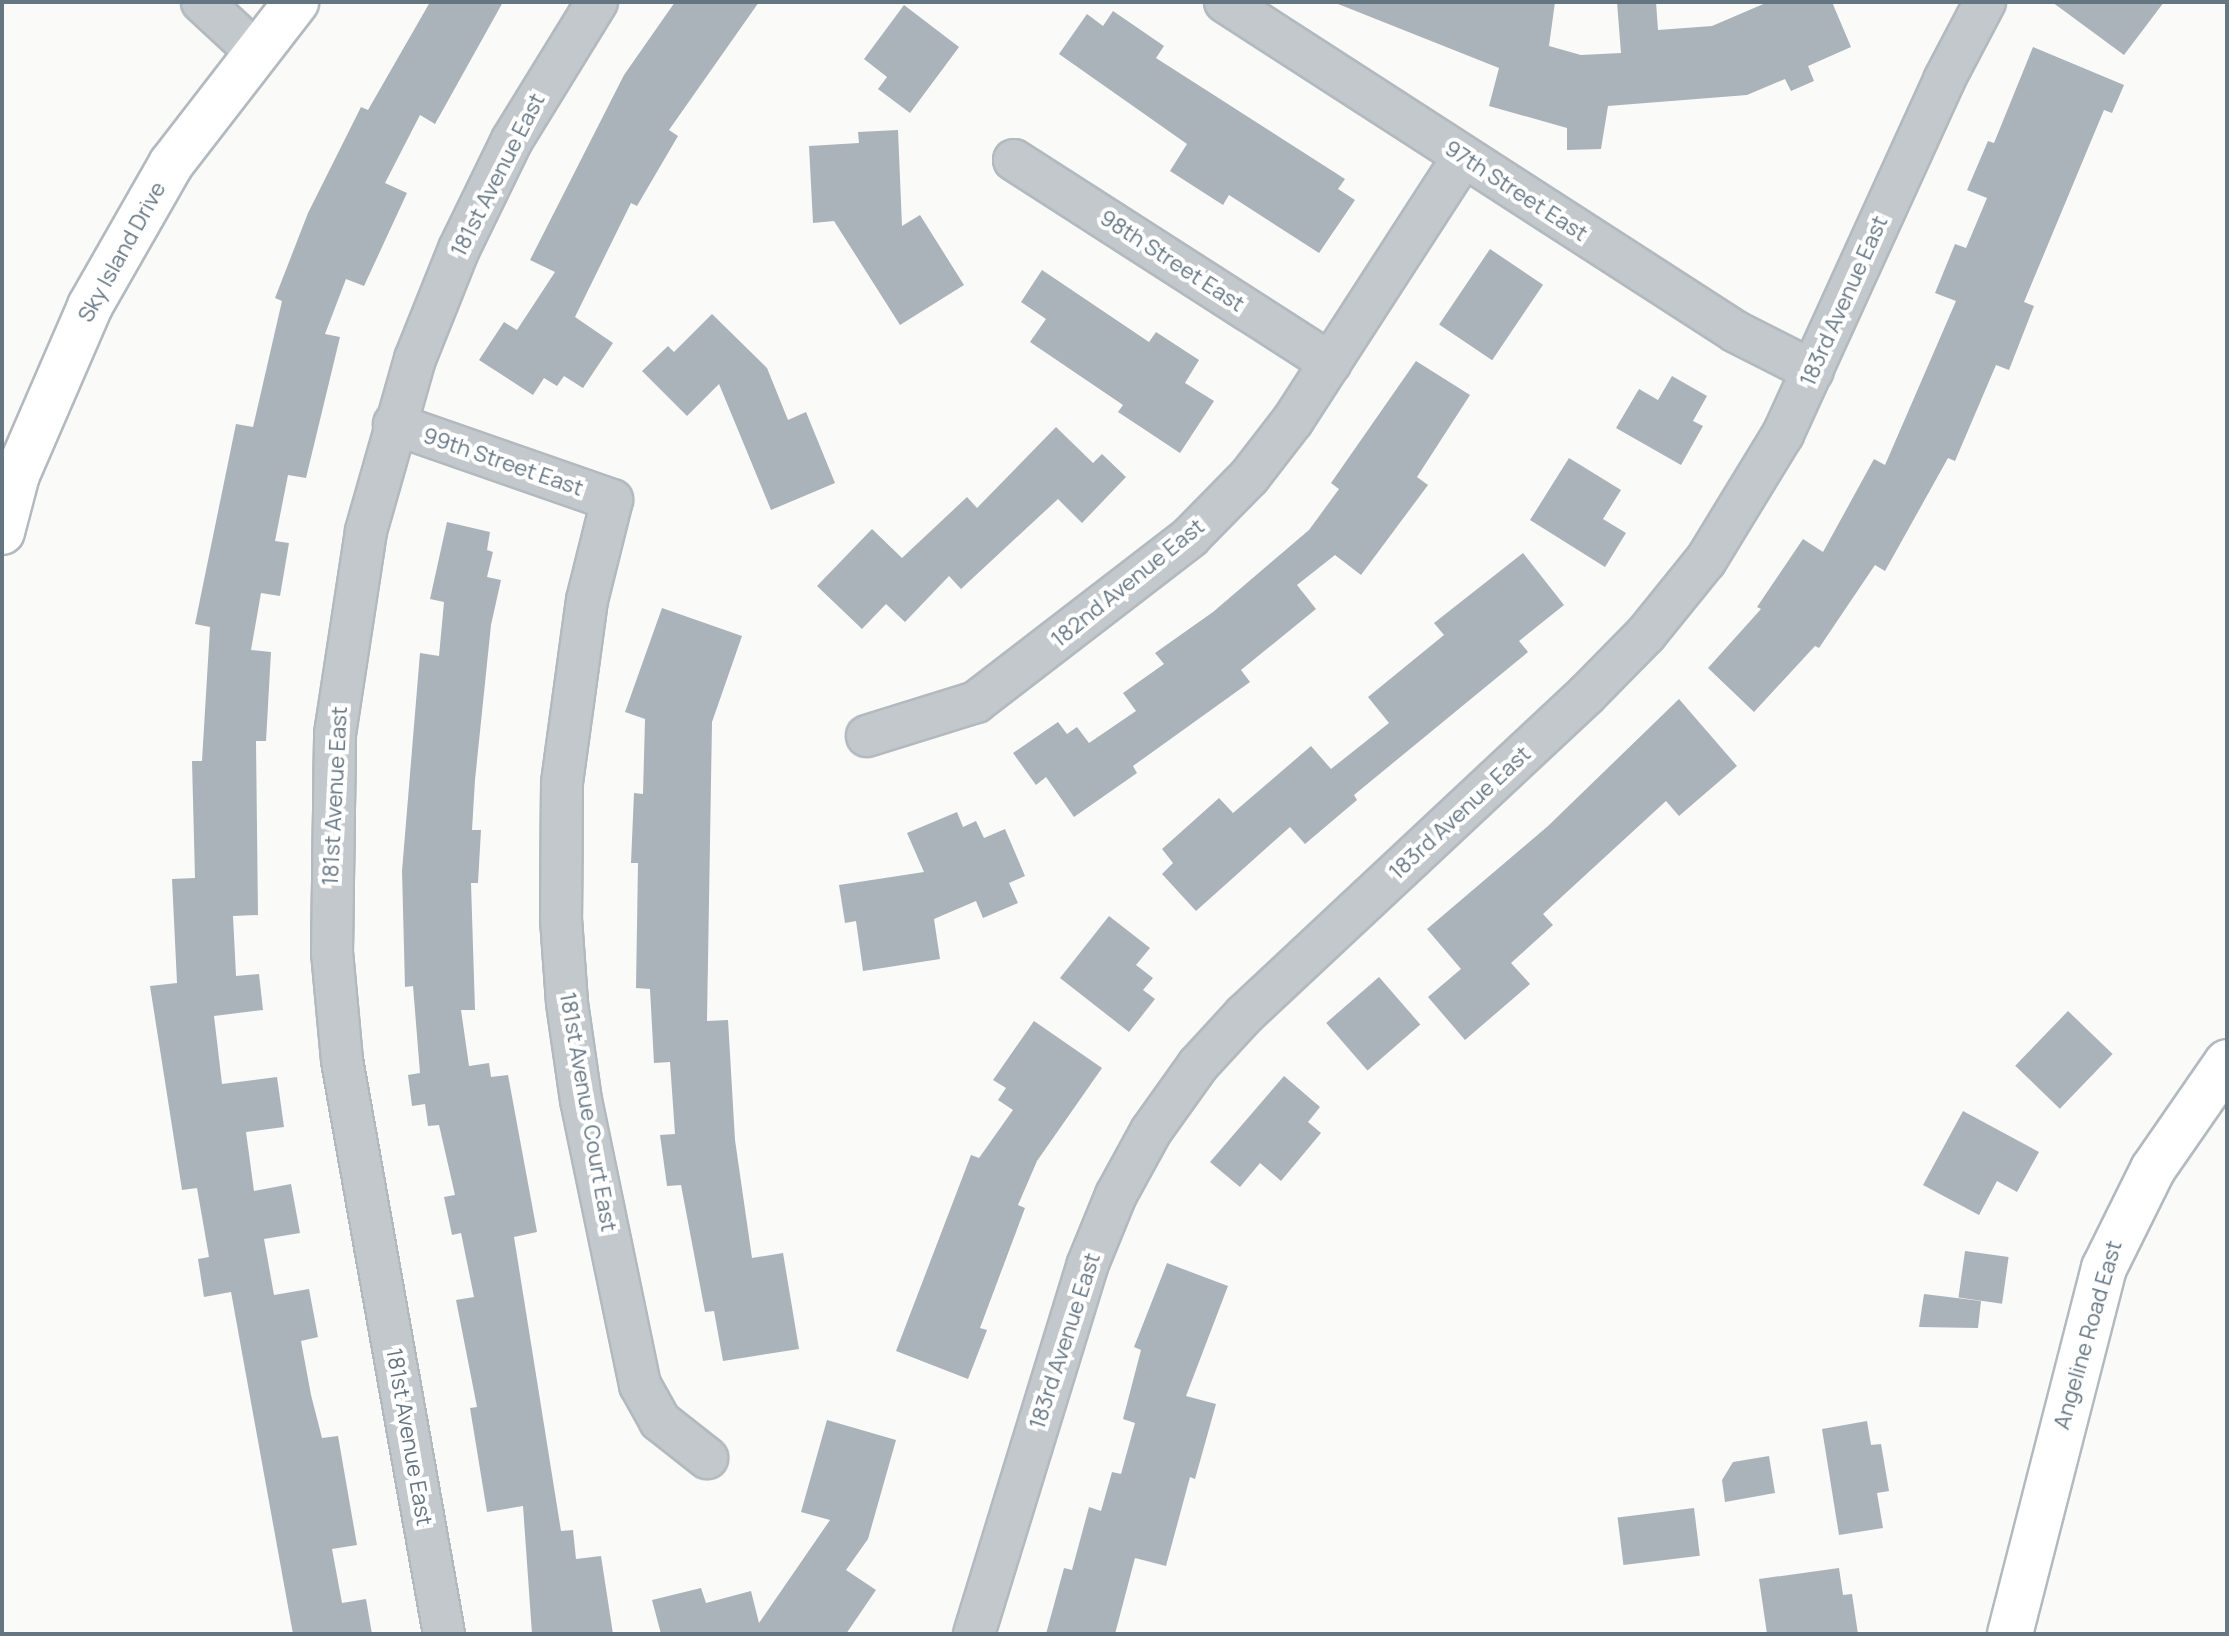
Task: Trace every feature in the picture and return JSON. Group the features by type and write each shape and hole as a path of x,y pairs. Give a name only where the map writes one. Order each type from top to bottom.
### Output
{"street":[{"path":"202,2 257,53"},
{"name":"Sky Island Drive","path":"2,532 17,475 90,306 171,164 296,2"},
{"name":"181st Avenue East","path":"444,1634 344,1075 332,953 330,835 339,704 366,531 394,424 459,249 512,140 597,2"},
{"name":"97th Street East","path":"1225,2 1736,332 1813,371"},
{"name":"183rd Avenue East","path":"974,1634 1087,1266 1116,1195 1151,1131 1198,1065 1244,1015 1646,634 1706,560 1750,494 1813,371 1944,80 1985,2"},
{"name":"182nd Avenue East","path":"867,736 976,702 1190,537 1249,477 1330,363 1463,157"},
{"name":"98th Street East","path":"1014,160 1330,363"},
{"name":"99th Street East","path":"394,424 612,500"},
{"name":"181st Avenue Court East","path":"612,500 587,600 563,769 561,919 567,1003 581,1100 640,1385 660,1421 707,1458"},
{"name":"Angeline Road East","path":"2010,1634 2104,1268 2153,1169 2227,1062"}],"building":[{"path":"430,2 503,2 435,124 420,115 385,183 407,193 364,286 346,279 325,334 340,337 306,478 288,475 275,541 289,543 280,596 261,593 251,650 271,652 266,741 256,741 258,915 233,916 236,976 259,974 263,1010 214,1016 222,1084 277,1077 284,1127 246,1132 254,1191 291,1184 300,1233 264,1239 274,1295 309,1289 318,1337 301,1341 311,1395 322,1438 338,1436 357,1545 332,1549 342,1603 366,1599 372,1634 293,1634 231,1292 204,1297 198,1259 209,1257 197,1188 182,1190 150,986 177,983 172,879 195,878 192,761 202,761 210,627 195,624 236,424 253,427 282,301 275,298 308,213 361,107 368,110"},
{"path":"675,2 759,2 669,130 678,136 637,206 631,203 575,317 613,343 583,388 564,376 557,386 544,378 533,395 479,360 504,322 517,330 555,272 530,260 624,75"},
{"path":"1333,2 1555,2 1549,46 1581,55 1621,53 1617,2 1656,2 1658,30 1712,26 1768,2 1832,2 1851,47 1808,66 1814,81 1791,91 1785,79 1747,95 1608,106 1601,149 1567,150 1567,128 1489,106 1499,68"},
{"path":"2052,2 2164,2 2124,55"},
{"path":"904,5 959,47 910,113 878,89 887,77 864,59"},
{"path":"1113,11 1164,46 1156,58 1345,179 1338,189 1355,200 1319,253 1229,195 1223,205 1170,171 1187,144 1059,54 1087,14 1103,26"},
{"path":"2033,47 2124,85 2112,113 2104,110 2024,302 2034,306 2009,370 1996,365 1955,461 1948,458 1885,571 1875,565 1819,648 1815,646 1754,712 1708,668 1761,609 1757,607 1803,539 1823,552 1874,459 1885,465 1956,301 1935,293 1955,244 1966,248 1987,198 1967,190 1988,141 1994,143"},
{"path":"898,130 902,226 920,215 964,285 900,325 834,221 813,223 809,146 859,143 858,132"},
{"path":"1490,249 1543,285 1492,360 1439,324"},
{"path":"1042,270 1149,342 1156,332 1199,360 1185,383 1214,401 1180,453 1118,412 1123,405 1030,342 1046,319 1021,302"},
{"path":"712,314 767,368 788,420 806,412 835,483 771,510 719,384 687,416 642,371 668,346 674,352"},
{"path":"1416,361 1470,395 1417,477 1428,485 1361,575 1335,555 1297,585 1316,609 1241,670 1250,682 1133,766 1137,773 1074,817 1046,777 1036,785 1013,753 1058,722 1067,734 1077,727 1089,743 1136,711 1123,693 1164,664 1155,653 1213,612 1309,530 1339,489 1331,483"},
{"path":"1672,376 1707,396 1693,421 1703,426 1681,465 1616,428 1639,389 1658,400"},
{"path":"1056,427 1093,463 1102,454 1126,477 1082,523 1058,499 961,589 949,576 905,622 886,604 862,629 817,586 872,529 902,558 967,497 977,508"},
{"path":"1569,458 1621,490 1603,519 1626,533 1605,567 1530,520"},
{"path":"447,522 490,532 487,550 493,552 487,577 501,580 491,625 475,780 472,830 481,830 478,883 471,883 475,1010 461,1010 469,1066 489,1063 491,1077 508,1075 537,1232 514,1237 561,1531 573,1530 576,1559 601,1556 613,1634 532,1634 523,1506 487,1512 470,1408 477,1407 456,1300 474,1297 461,1233 452,1235 444,1197 455,1195 439,1125 428,1126 425,1104 412,1106 408,1075 420,1073 413,986 405,987 402,871 420,653 439,656 444,602 430,599"},
{"path":"1523,553 1564,605 1519,641 1528,652 1354,795 1357,800 1305,844 1290,827 1196,911 1162,874 1173,863 1162,849 1219,798 1233,813 1311,746 1331,769 1389,723 1368,697 1444,635 1434,623"},
{"path":"662,608 742,636 712,722 707,1021 728,1020 735,1140 752,1258 783,1253 799,1349 723,1361 714,1311 705,1312 681,1185 667,1186 660,1135 675,1134 670,1062 654,1063 650,989 636,988 638,863 631,863 634,793 643,794 645,719 625,712"},
{"path":"1679,699 1737,766 1679,816 1666,801 1543,914 1553,925 1511,963 1530,984 1465,1040 1428,997 1461,969 1427,929 1548,826"},
{"path":"957,812 963,827 976,821 984,838 1005,829 1025,876 1009,883 1018,903 983,918 976,901 934,919 940,959 863,971 856,921 845,923 839,885 924,872 907,833"},
{"path":"1109,916 1150,948 1136,965 1153,978 1143,990 1155,999 1129,1032 1060,978"},
{"path":"1379,977 1420,1025 1368,1070 1326,1023"},
{"path":"2068,1011 2113,1054 2060,1109 2015,1066"},
{"path":"1034,1021 1102,1068 1037,1161 1018,1205 1025,1208 980,1328 987,1330 968,1379 896,1351 971,1155 979,1158 1013,1110 998,1100 1006,1088 993,1080"},
{"path":"1284,1076 1320,1107 1308,1122 1321,1133 1281,1181 1260,1163 1240,1187 1210,1162"},
{"path":"1963,1111 2039,1152 2017,1192 1997,1181 1979,1215 1923,1185"},
{"path":"1965,1251 2009,1257 2002,1304 1958,1298"},
{"path":"1167,1263 1228,1286 1186,1396 1216,1404 1195,1479 1190,1477 1166,1566 1135,1558 1115,1634 1046,1634 1064,1568 1072,1570 1089,1507 1101,1511 1112,1472 1121,1474 1135,1423 1123,1419 1141,1350 1134,1347"},
{"path":"1924,1294 1981,1301 1978,1328 1919,1327"},
{"path":"827,1420 896,1440 868,1539 846,1570 876,1590 846,1634 661,1634 652,1600 701,1588 706,1603 751,1591 759,1623 830,1520 801,1512"},
{"path":"1867,1421 1871,1445 1881,1444 1889,1491 1877,1493 1883,1528 1839,1535 1822,1429"},
{"path":"1769,1456 1775,1493 1725,1502 1722,1480 1733,1462"},
{"path":"1694,1508 1700,1556 1623,1565 1618,1517"},
{"path":"1839,1568 1843,1595 1852,1594 1858,1634 1767,1634 1759,1579"}]}
